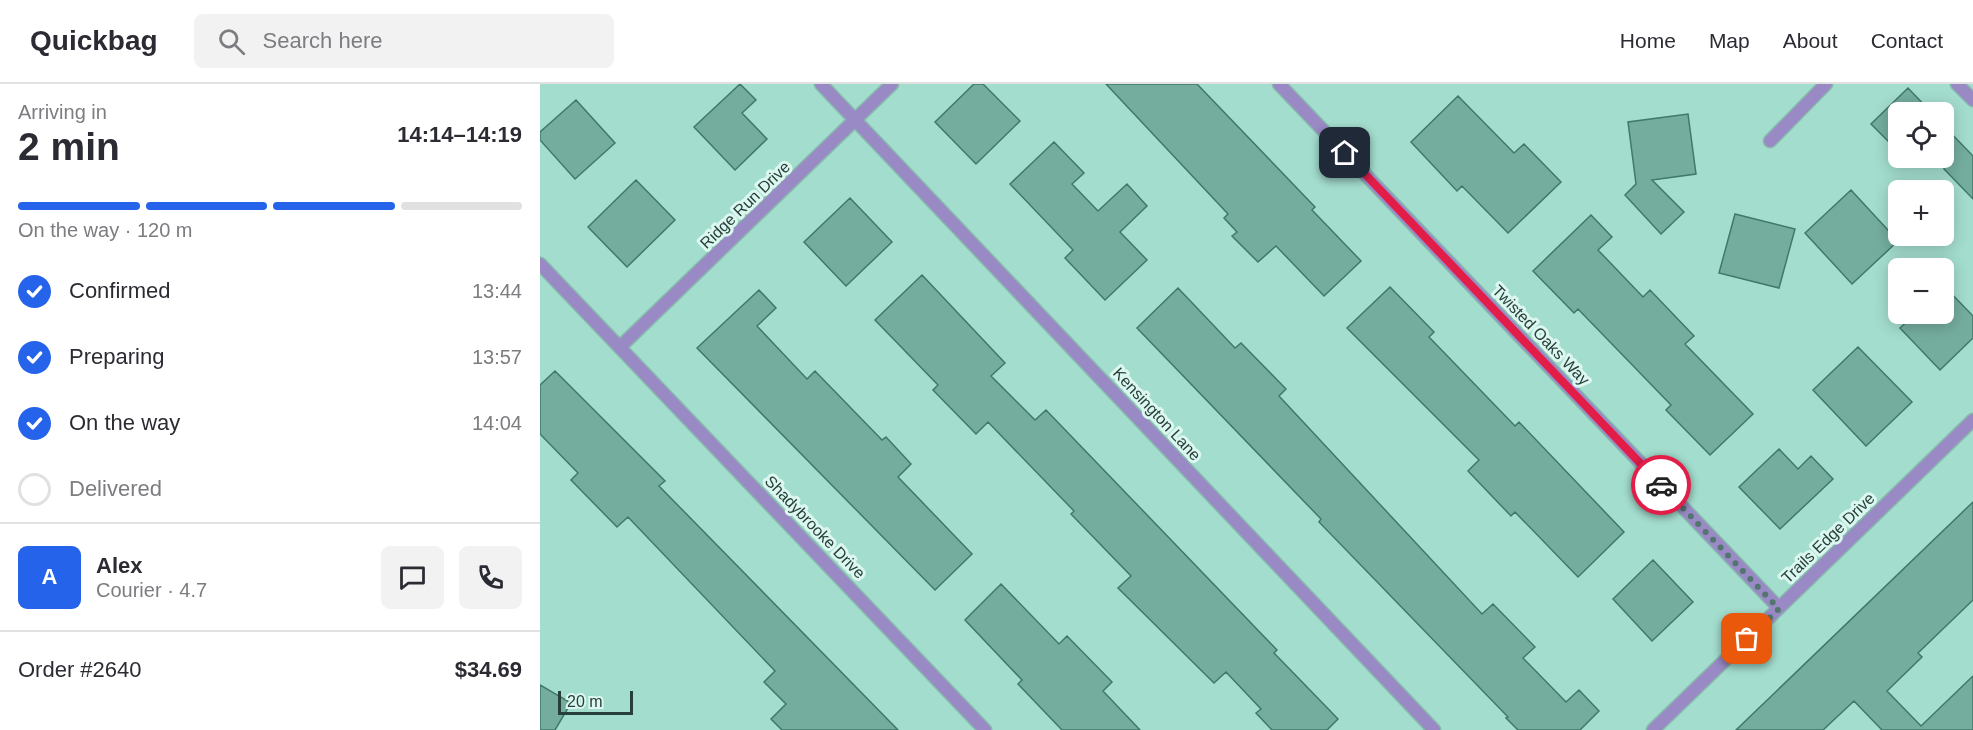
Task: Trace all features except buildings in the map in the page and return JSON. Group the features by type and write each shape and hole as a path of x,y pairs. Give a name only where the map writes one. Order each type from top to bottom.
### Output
{"street":[{"name":"Kensington Lane","path":"821,84 1434,730"},
{"name":"Ridge Run Drive","path":"620,347 892,84"},
{"name":"Twisted Oaks Way","path":"1279,84 1779,609"},
{"path":"1770,141 1826,84"},
{"path":"1957,84 1973,100"},
{"name":"Shadybrooke Drive","path":"540,264 985,730"},
{"name":"Trails Edge Drive","path":"1653,730 1973,420"}],"way so far":[{"path":"1661,485 1779,609 1747,639"}],"route":[{"path":"1345,153 1661,485"}]}
